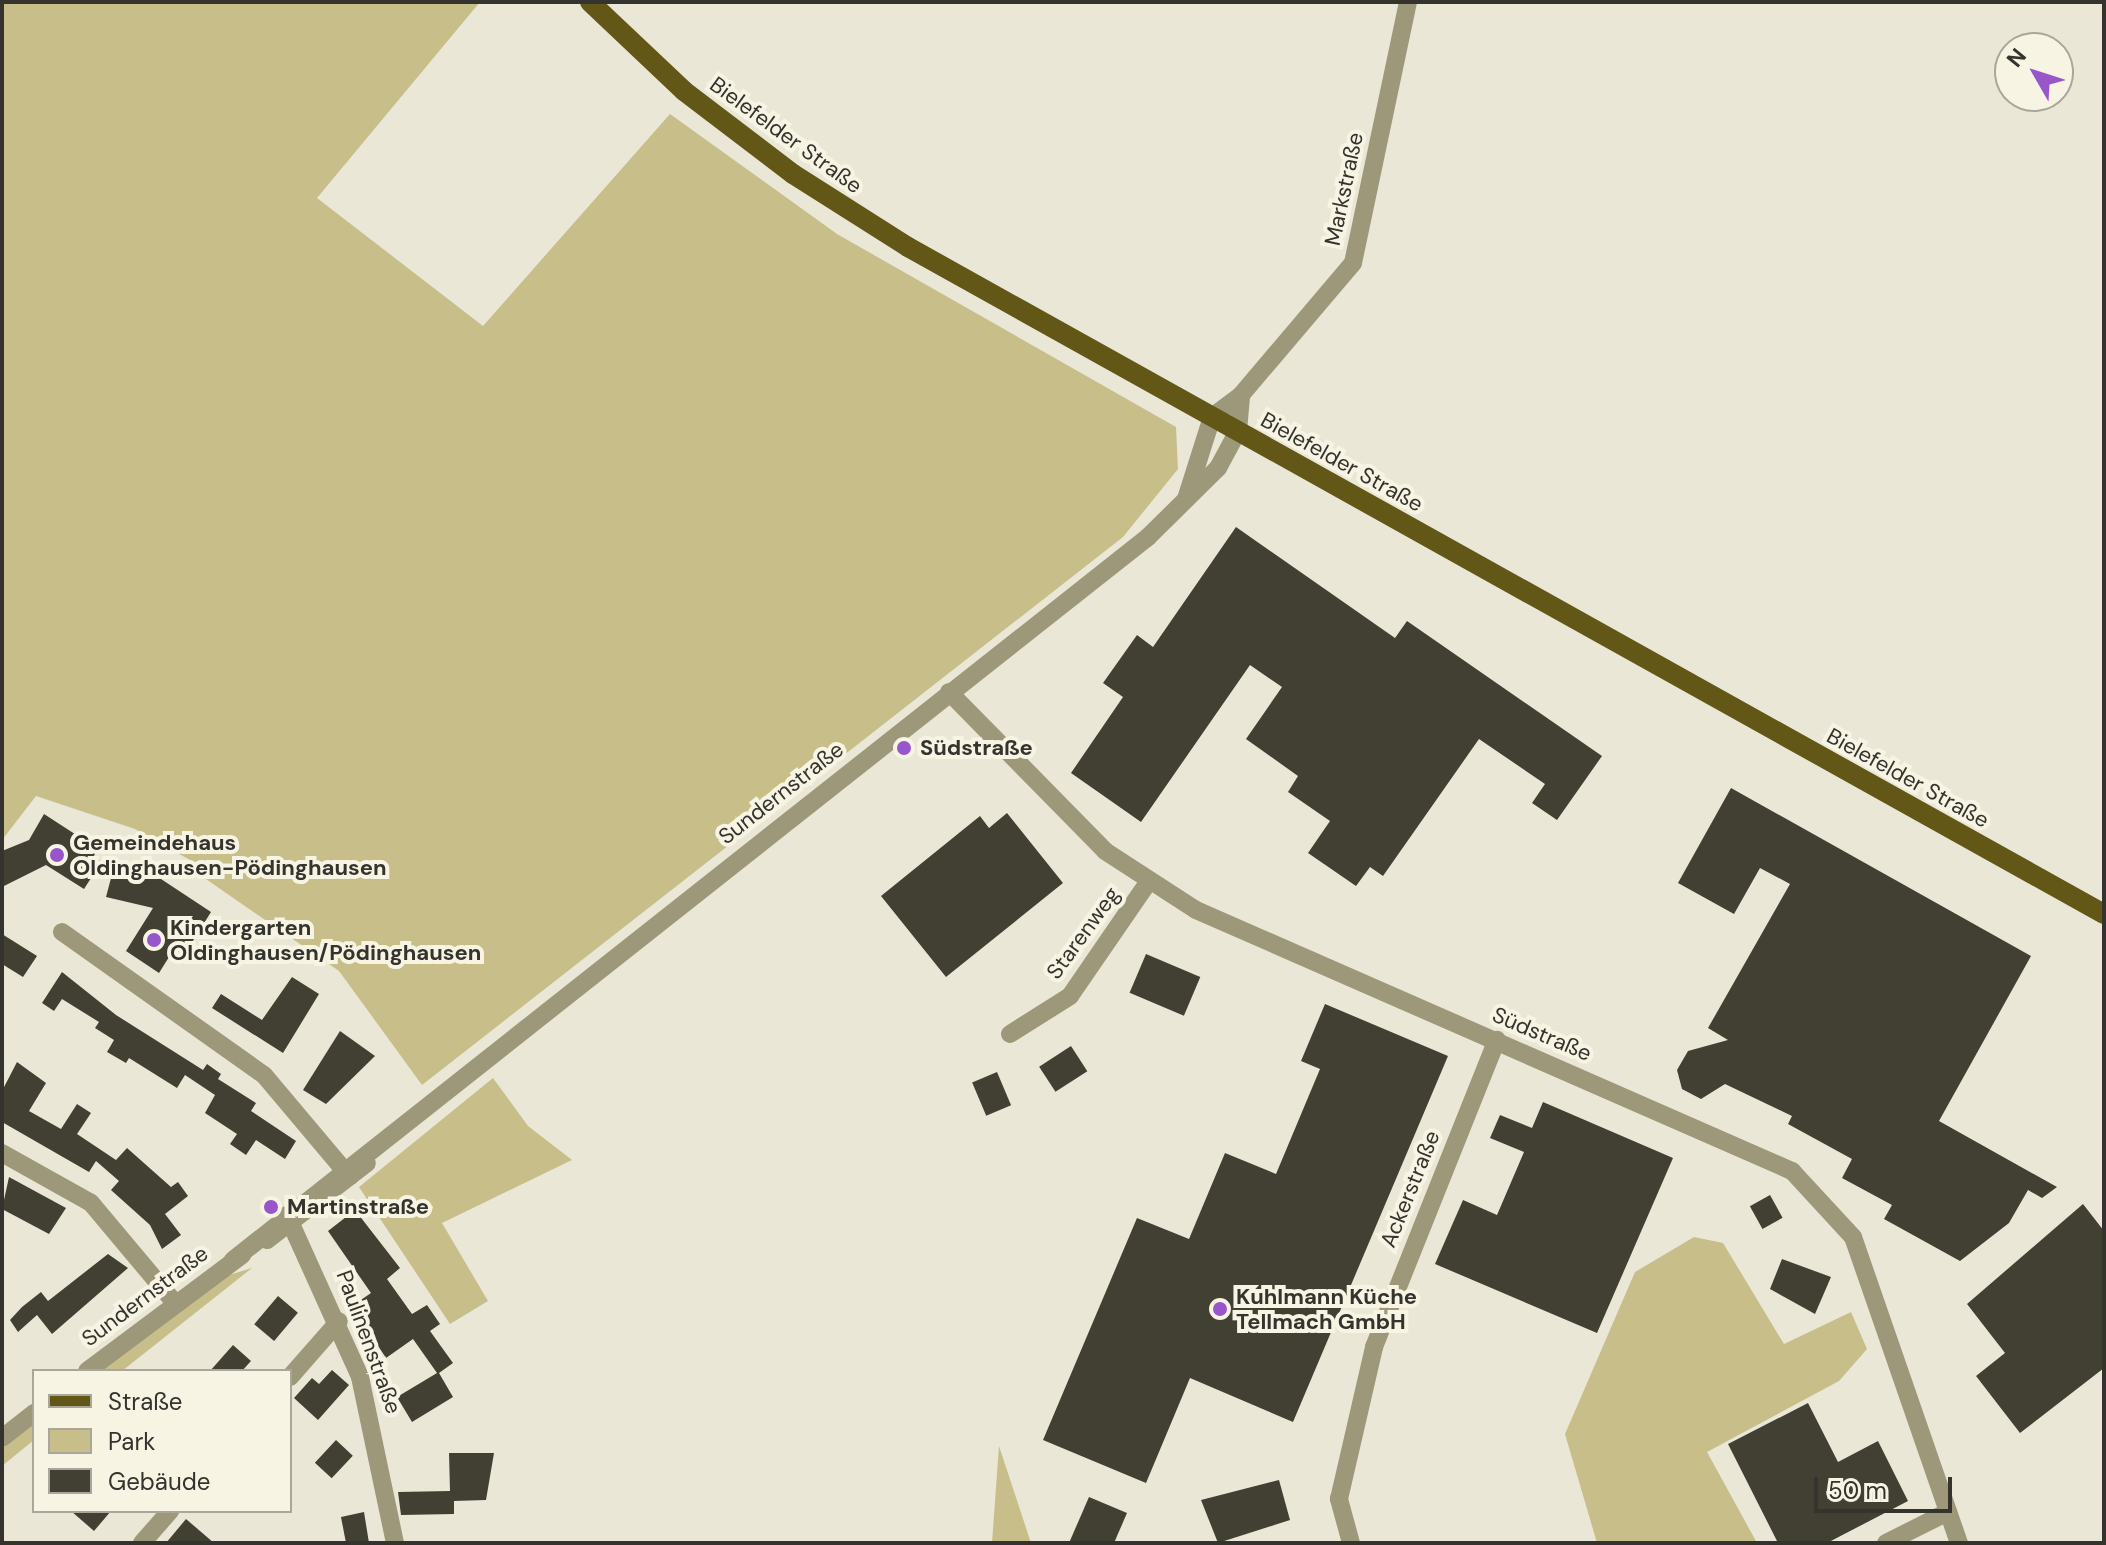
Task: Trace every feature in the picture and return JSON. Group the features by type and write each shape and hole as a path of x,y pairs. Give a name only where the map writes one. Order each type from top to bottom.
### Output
{"main road":[{"name":"Bielefelder Straße","path":"590,2 684,91 793,174 1212,417 2104,914"}],"street":[{"name":"Markstraße","path":"1212,417 1241,395 1353,263 1408,2"},
{"path":"1238,431 1241,395"},
{"path":"1186,499 1212,417"},
{"name":"Sundernstraße","path":"90,1369 347,1173 403,1123 949,692 1186,499 1218,468 1238,431"},
{"name":"Südstraße","path":"949,692 1062,812 1149,881 1296,958 1497,1040 1792,1171 1825,1199 1853,1237 1959,1543"},
{"name":"Starenweg","path":"1010,1034 1070,996 1149,881"},
{"path":"62,932 264,1075 347,1173"},
{"name":"Ackerstraße","path":"1351,1543 1339,1499 1374,1347 1497,1040"},
{"path":"2,1153 91,1203 174,1302"},
{"name":"Paulinenstraße","path":"290,1218 339,1321 374,1427 395,1543"},
{"path":"292,1375 339,1321"},
{"path":"2,1438 32,1415"},
{"path":"1886,1543 1948,1512"},
{"path":"142,1543 168,1513"}],"green space":[{"path":"2,2 480,2 317,198 483,326 670,114 837,234 1176,427 1178,469 1123,537 422,1085 339,971 203,877 197,864 135,829 36,796 2,840"},
{"path":"493,1078 528,1126 572,1160 442,1223 488,1301 450,1324 359,1187"},
{"path":"1694,1237 1723,1243 1784,1344 1851,1312 1867,1349 1839,1381 1707,1452 1757,1543 1597,1543 1565,1434 1635,1272"},
{"path":"252,1268 125,1369 102,1369 229,1275"},
{"path":"32,1425 32,1442 2,1466 2,1449"},
{"path":"999,1446 1031,1543 992,1543"}],"building":[{"path":"1236,527 1395,638 1407,621 1602,756 1557,820 1532,803 1545,784 1479,739 1383,876 1370,867 1356,886 1308,853 1330,821 1288,792 1298,776 1246,739 1282,687 1250,665 1141,822 1071,773 1123,697 1103,683 1137,635 1153,647"},
{"path":"1731,788 2031,956 1939,1121 2057,1187 2042,1198 2028,1190 2009,1223 1960,1261 1884,1219 1892,1205 1842,1178 1852,1159 1788,1124 1792,1116 1725,1084 1701,1099 1682,1089 1677,1070 1688,1051 1728,1040 1708,1028 1790,884 1760,868 1734,914 1678,883"},
{"path":"1007,813 1063,883 946,977 881,896 980,816 989,828"},
{"name":"Gemeindehaus Oldinghausen-Pödinghausen","path":"44,814 98,849 92,859 102,861 84,889 46,865 2,887 2,851 29,840"},
{"path":"115,863 161,879 211,912 184,955 174,949 159,973 126,951 153,908 106,897"},
{"path":"2,934 37,956 23,977 2,964"},
{"path":"1146,954 1200,977 1184,1016 1130,993"},
{"path":"62,972 116,1015 203,1070 207,1064 221,1074 218,1079 256,1103 251,1111 296,1141 285,1159 256,1140 246,1155 230,1144 237,1134 205,1113 215,1095 185,1075 177,1088 129,1058 126,1063 107,1052 114,1040 95,1028 99,1022 62,999 54,1011 42,1003"},
{"path":"292,977 319,994 283,1053 212,1008 221,994 262,1020"},
{"name":"Kuhlmann Küche Tellmach GmbH","path":"1325,1004 1448,1056 1293,1422 1190,1378 1146,1483 1043,1440 1137,1218 1189,1239 1225,1153 1276,1174 1320,1069 1301,1061"},
{"path":"340,1031 375,1056 326,1104 303,1090"},
{"path":"1071,1046 1087,1071 1055,1092 1039,1067"},
{"path":"17,1062 46,1083 29,1111 61,1129 77,1104 91,1113 77,1134 116,1160 127,1148 171,1187 178,1182 188,1196 165,1214 181,1235 162,1249 150,1225 111,1190 119,1181 96,1161 89,1172 2,1122 2,1091"},
{"path":"997,1072 1011,1105 986,1116 972,1083"},
{"path":"1543,1102 1673,1158 1597,1333 1435,1264 1463,1200 1497,1215 1524,1152 1490,1138 1500,1115 1532,1128"},
{"path":"9,1177 66,1208 49,1234 2,1209"},
{"path":"1770,1195 1783,1218 1762,1229 1750,1206"},
{"path":"2083,1204 2104,1231 2104,1368 2020,1433 1976,1376 2005,1353 1967,1304"},
{"path":"355,1210 400,1268 387,1279 412,1314 427,1305 440,1324 430,1331 453,1363 439,1373 453,1397 412,1422 397,1397 437,1373 413,1339 386,1358 352,1306 371,1293 328,1231"},
{"path":"108,1254 128,1268 52,1334 37,1315 18,1332 10,1320 22,1307 41,1292 48,1301"},
{"path":"1782,1259 1831,1277 1815,1314 1770,1289"},
{"path":"278,1296 298,1313 274,1341 254,1324"},
{"path":"233,1345 251,1361 244,1369 212,1369"},
{"path":"332,1370 349,1385 318,1420 294,1398 312,1378 319,1384"},
{"path":"1808,1403 1838,1462 1878,1441 1908,1501 1827,1543 1778,1543 1728,1444"},
{"path":"336,1440 353,1456 332,1478 315,1463"},
{"path":"449,1453 494,1453 486,1500 454,1501 454,1514 401,1515 398,1492 450,1491"},
{"path":"1279,1480 1290,1520 1218,1543 1201,1500"},
{"path":"1089,1497 1127,1513 1114,1543 1069,1543"},
{"path":"364,1512 369,1543 346,1543 341,1517"},
{"path":"73,1513 109,1513 94,1531"},
{"path":"186,1519 214,1543 166,1543"}],"place":[{"name":"Südstraße","path":"904,748"},
{"name":"Gemeindehaus Oldinghausen-Pödinghausen","path":"57,855"},
{"name":"Kindergarten Oldinghausen/Pödinghausen","path":"154,940"},
{"name":"Martinstraße","path":"271,1207"},
{"name":"Kuhlmann Küche Tellmach GmbH","path":"1220,1309"}]}
